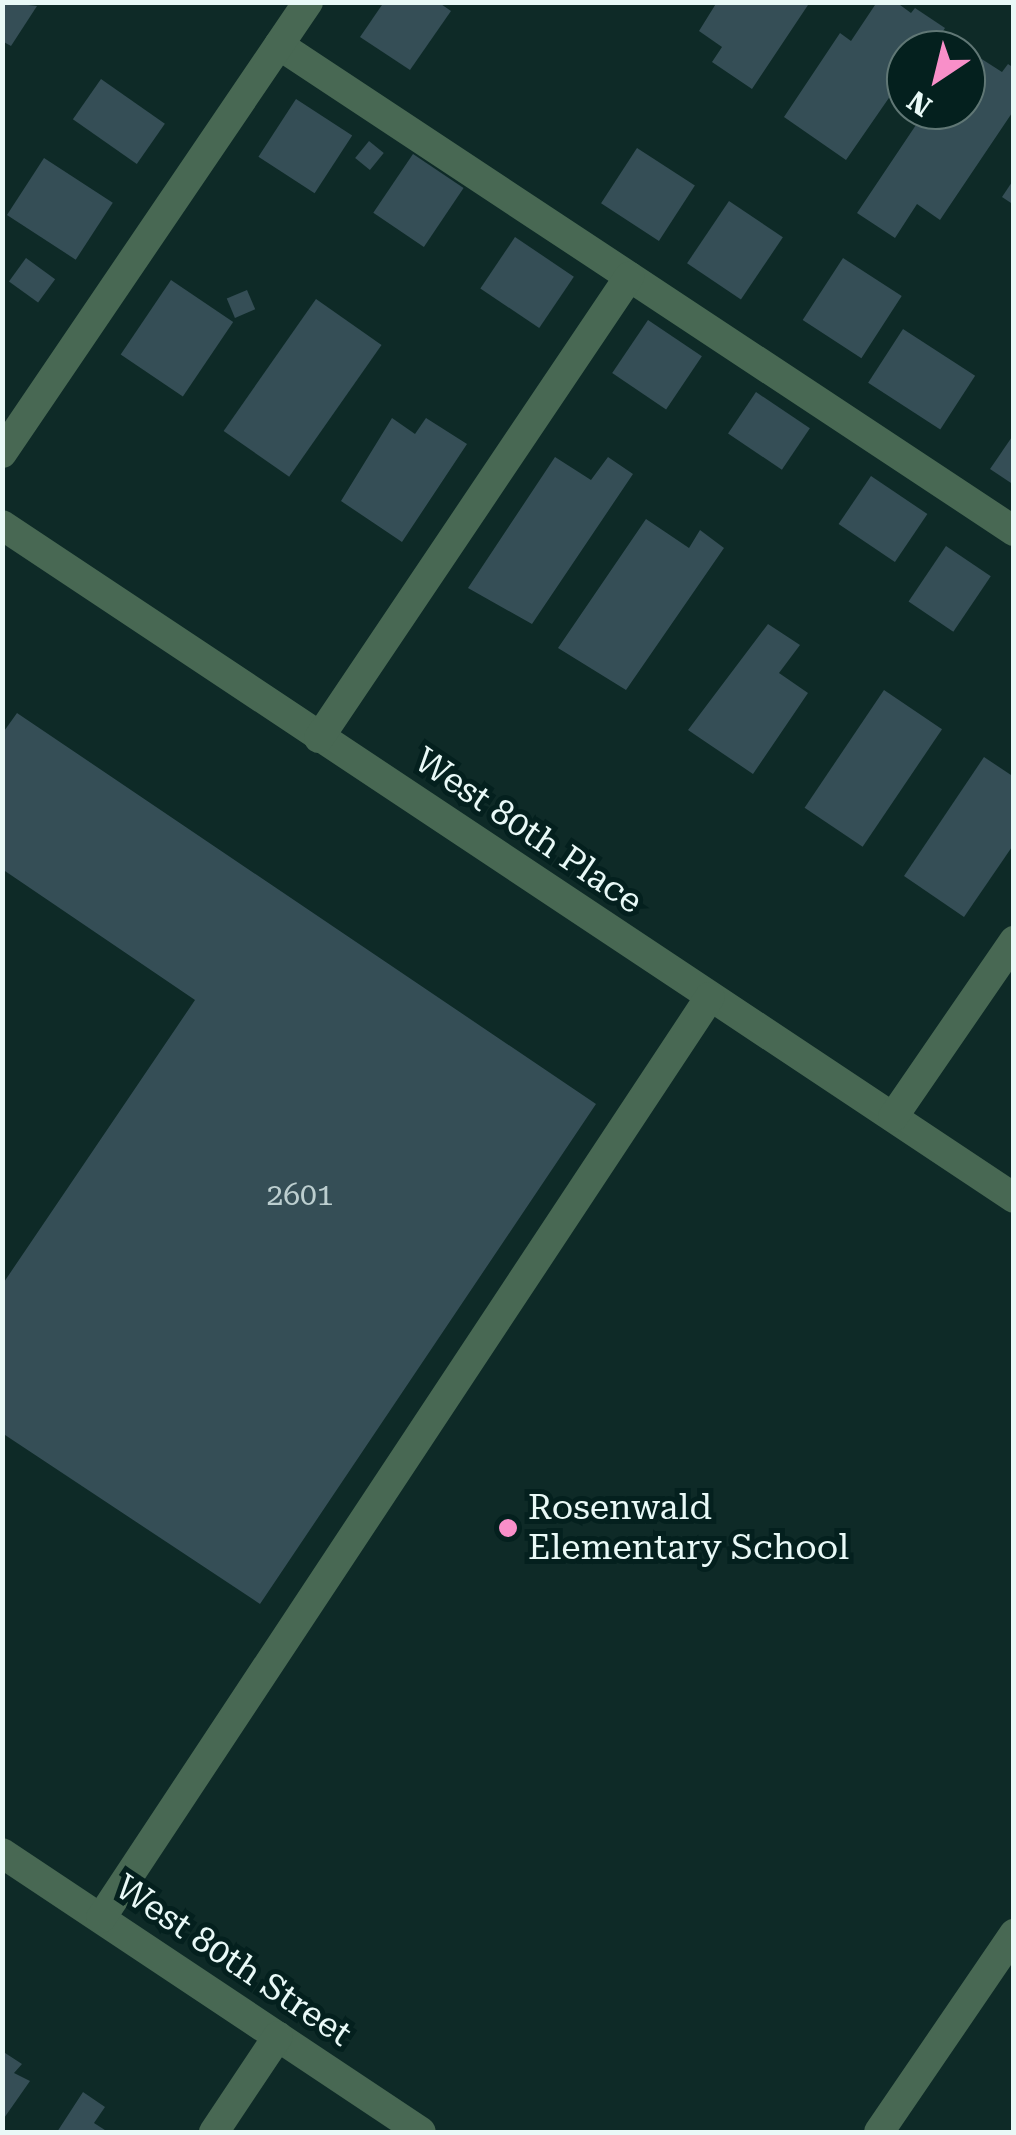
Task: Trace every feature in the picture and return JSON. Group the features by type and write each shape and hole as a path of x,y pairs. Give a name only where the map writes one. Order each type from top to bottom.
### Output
{"street":[{"path":"2,454 308,2"},
{"path":"279,45 1014,531"},
{"path":"319,738 629,277"},
{"name":"West 80th Place","path":"2,526 1014,1198"},
{"path":"892,1117 1014,941"},
{"path":"100,1918 710,997"},
{"name":"West 80th Street","path":"2,1852 422,2132"},
{"path":"879,2132 1014,1934"},
{"path":"214,2132 278,2036"}],"building":[{"path":"2,2 37,6 11,46 2,41"},
{"path":"384,2 438,2 451,11 410,70 360,37"},
{"path":"717,2 810,2 752,89 712,62 722,47 699,31"},
{"path":"877,2 896,2 911,13 915,8 945,28 886,30 886,102 846,160 784,117 840,33 851,41"},
{"path":"986,62 1002,72 1008,64 1014,68 1014,110 940,220 917,204 895,238 857,213 913,130 986,130"},
{"path":"101,79 165,124 137,164 73,119"},
{"path":"296,99 352,135 315,193 258,157"},
{"path":"369,141 384,153 370,170 355,158"},
{"path":"637,148 695,186 659,241 601,203"},
{"path":"413,154 464,188 424,247 373,213"},
{"path":"44,158 113,203 76,260 7,215"},
{"path":"1014,179 1014,205 1002,197"},
{"path":"729,201 783,237 741,300 687,263"},
{"path":"515,237 574,277 539,328 480,288"},
{"path":"26,258 55,279 38,303 9,281"},
{"path":"843,258 902,296 861,358 803,320"},
{"path":"171,280 233,322 183,397 121,355"},
{"path":"247,290 255,309 235,318 227,299"},
{"path":"316,299 382,345 289,477 224,431"},
{"path":"648,320 702,356 666,409 612,373"},
{"path":"903,329 975,376 940,430 868,383"},
{"path":"756,392 810,428 782,470 728,433"},
{"path":"392,418 415,434 426,418 467,444 402,542 341,501"},
{"path":"1014,434 1014,485 990,469"},
{"path":"555,457 591,480 608,457 633,474 532,624 468,588"},
{"path":"871,476 927,514 895,562 839,524"},
{"path":"646,519 689,548 700,530 724,548 626,690 558,648"},
{"path":"946,546 991,576 953,632 909,602"},
{"path":"768,624 800,645 779,673 808,693 753,774 688,730"},
{"path":"884,690 942,729 863,847 805,808"},
{"path":"17,713 596,1104 260,1604 2,1433 2,1285 195,1000 2,869 2,734"},
{"path":"984,757 1014,777 1014,844 964,917 904,876"},
{"path":"2,2051 22,2064 14,2073 30,2081 2,2121"},
{"path":"83,2092 105,2107 94,2123 108,2132 57,2132"}],"place":[{"name":"Rosenwald Elementary School","path":"508,1528"}]}
